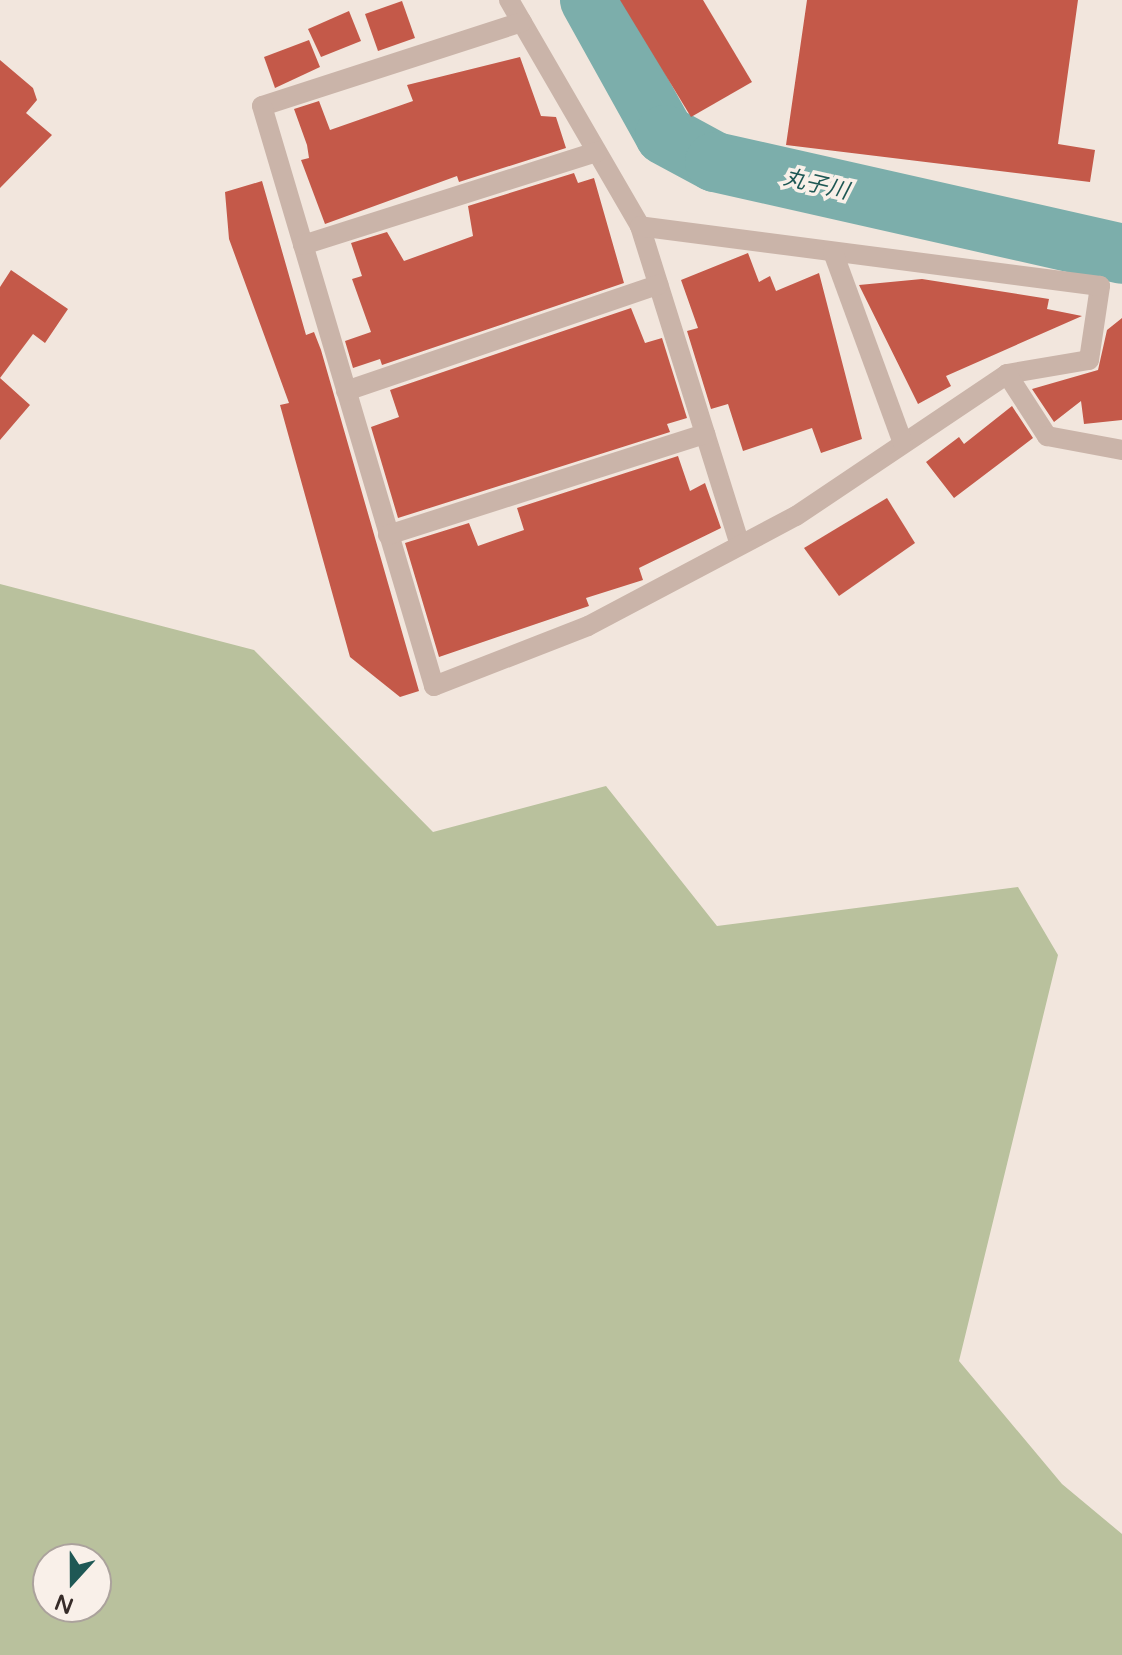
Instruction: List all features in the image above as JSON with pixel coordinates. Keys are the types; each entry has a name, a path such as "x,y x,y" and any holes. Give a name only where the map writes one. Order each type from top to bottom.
{"street":[{"path":"509,0 640,226 739,541"},
{"path":"522,22 262,106 434,686 588,626 739,541 796,516 1007,374 1089,360 1100,286 640,226"},
{"path":"303,245 597,152"},
{"path":"833,252 903,443"},
{"path":"346,391 658,285"},
{"path":"1007,374 1047,436 1122,450"},
{"path":"388,535 705,434"}],"green space":[{"path":"0,584 254,650 433,832 606,786 717,926 1018,887 1058,955 959,1361 1062,1484 1122,1534 1122,1655 0,1655"}],"building":[{"path":"620,0 703,0 752,82 691,117"},
{"path":"807,0 1078,0 1058,144 1095,150 1090,182 786,145"},
{"path":"402,1 415,38 378,51 365,14"},
{"path":"349,11 361,41 321,57 308,29"},
{"path":"309,40 320,67 275,88 264,57"},
{"path":"520,57 541,116 556,117 566,148 459,182 457,176 325,224 301,160 309,158 294,109 319,101 330,130 413,101 407,85"},
{"path":"0,60 33,88 37,100 26,113 52,135 0,188"},
{"path":"574,173 578,183 594,178 624,283 382,365 380,359 353,368 345,341 371,332 352,279 362,276 351,243 387,232 404,261 473,236 468,206"},
{"path":"262,181 306,335 314,332 321,350 419,691 400,697 350,657 280,405 289,403 229,239 225,192"},
{"path":"748,253 759,282 770,276 776,291 819,273 862,439 821,453 812,428 743,451 728,404 711,409 687,331 698,328 681,280"},
{"path":"11,270 68,309 45,343 33,334 0,378 0,287"},
{"path":"922,279 1049,299 1047,309 1082,316 946,376 951,386 918,404 859,285"},
{"path":"631,308 645,343 662,338 687,418 667,424 670,432 398,518 371,427 399,417 390,390"},
{"path":"1122,318 1122,420 1084,424 1081,401 1054,422 1032,389 1098,370 1107,330"},
{"path":"0,378 30,405 0,440"},
{"path":"1012,406 1033,438 954,498 926,462 959,437 964,444"},
{"path":"678,456 690,491 705,483 721,528 639,568 643,580 586,598 589,606 439,657 405,543 469,523 478,546 524,530 517,508"},
{"path":"887,498 915,543 839,596 804,548"}],"waterway":[{"name":"丸子川","path":"590,0 665,135 715,162 1122,254"}]}
